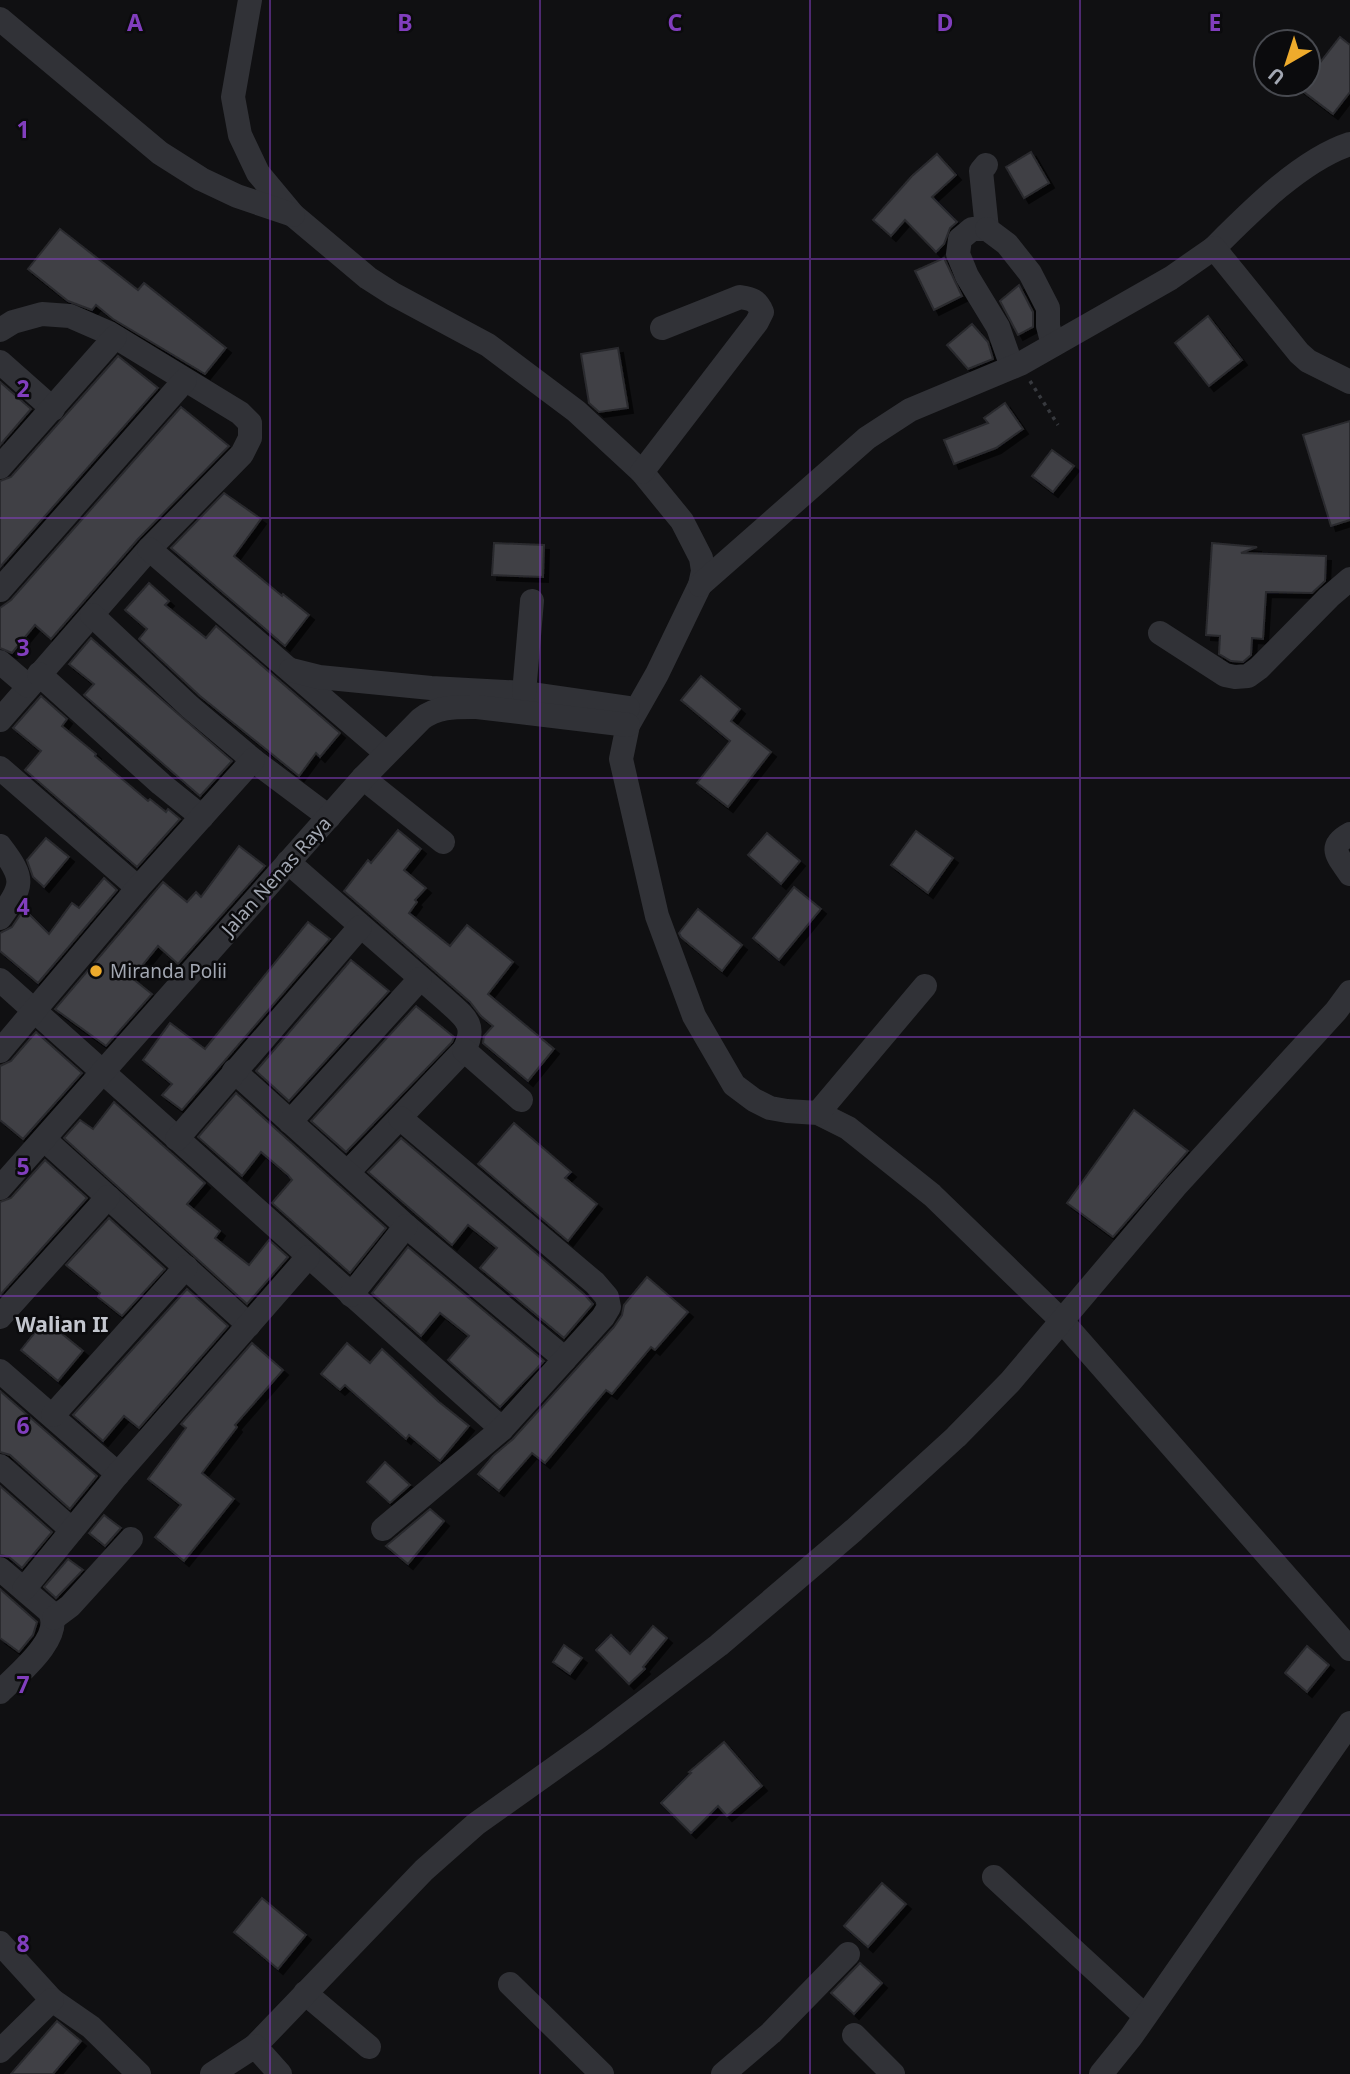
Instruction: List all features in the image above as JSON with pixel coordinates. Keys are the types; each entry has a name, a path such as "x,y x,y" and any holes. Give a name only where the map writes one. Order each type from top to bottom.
{"street":[{"path":"250,0 233,97 240,135 258,173 293,215 368,278 499,354 576,411 642,472 682,521 701,558 703,570 700,584 657,674 632,717 621,759 657,916 694,1016 734,1085 770,1108 818,1113 848,1128 932,1195 1061,1320 1350,1649"},
{"path":"0,19 160,153 201,179 293,215"},
{"path":"700,584 887,423 910,410 1016,366 1171,278 1214,248 1254,208 1293,178 1333,149 1350,144"},
{"path":"986,165 981,171 987,229"},
{"path":"1016,366 998,327 967,276 958,254 960,239 972,229 987,229 1007,244 1030,273 1048,308 1048,326 1054,345"},
{"path":"1214,248 1299,353 1308,361 1350,383"},
{"path":"642,472 762,312 759,303 740,297 662,328"},
{"path":"0,330 13,321 42,314 70,316 115,337 246,417 250,423 250,438 242,454 149,549 0,720"},
{"path":"1,464 115,337"},
{"path":"0,362 53,409"},
{"path":"0,590 185,380"},
{"path":"149,549 386,753"},
{"path":"1160,633 1225,675 1248,676 1268,660 1350,579"},
{"path":"524,693 532,601"},
{"path":"92,614 190,707 253,760 329,817"},
{"path":"0,662 33,680 202,817"},
{"path":"291,670 454,706 632,717"},
{"path":"432,699 524,693 632,717"},
{"name":"Jalan Nenas Raya","path":"4,1176 45,1140 432,699"},
{"path":"0,1051 138,888 253,760"},
{"path":"0,768 138,888"},
{"path":"363,778 443,842"},
{"path":"1350,834 1338,842 1336,853 1350,874"},
{"path":"0,846 18,877 19,887 0,918"},
{"path":"288,862 461,1013 470,1026 470,1035 464,1050 348,1172"},
{"path":"177,1139 360,927"},
{"path":"290,1122 420,979"},
{"path":"0,980 502,1429"},
{"path":"818,1113 925,986"},
{"path":"212,2074 255,2046 424,1870 476,1824 597,1738 719,1645 912,1479 1010,1382 1175,1187 1336,1011 1350,992"},
{"path":"464,1050 521,1100"},
{"path":"234,1071 405,1226 565,1359"},
{"path":"383,1529 502,1429 609,1307 602,1290 400,1118"},
{"path":"45,1140 249,1325"},
{"path":"0,1317 108,1197"},
{"path":"351,1295 405,1226"},
{"path":"24,1589 118,1474 308,1257"},
{"path":"53,1415 187,1267"},
{"path":"0,1371 118,1474"},
{"path":"0,1466 72,1530"},
{"path":"54,1618 70,1605 131,1539"},
{"path":"0,1569 54,1618 54,1627 46,1643 0,1692"},
{"path":"1101,2074 1145,2016 1350,1723"},
{"path":"994,1877 1145,2016"},
{"path":"0,1943 52,2000 90,2027 139,2074"},
{"path":"723,2074 771,2033 848,1954"},
{"path":"510,1984 602,2074"},
{"path":"305,1993 369,2047"},
{"path":"0,2051 52,2000"},
{"path":"854,2035 893,2074"},
{"path":"255,2046 280,2074"}],"path":[{"path":"1016,366 1058,425"}],"building":[{"path":"1340,37 1350,45 1350,92 1333,114 1312,98 1322,98 1322,60"},
{"path":"1031,152 1049,183 1024,198 1006,167"},
{"path":"937,154 956,175 932,197 957,222 950,228 944,244 936,252 905,220 891,236 873,220 912,176"},
{"path":"60,229 138,290 144,283 226,348 205,374 113,319 96,305 92,310 68,301 28,269"},
{"path":"944,258 962,296 934,310 915,271"},
{"path":"1019,285 1033,312 1033,327 1018,335 1000,301"},
{"path":"1208,316 1242,360 1209,386 1175,343"},
{"path":"972,324 988,342 993,359 968,369 947,345"},
{"path":"618,348 628,408 599,412 589,403 581,354"},
{"path":"118,356 158,388 0,567 0,481 11,477"},
{"path":"0,382 31,409 0,445"},
{"path":"1005,403 1023,429 996,448 954,464 944,440 988,423 984,418"},
{"path":"181,407 229,446 138,539 51,639 35,625 12,653 0,648 0,608 11,600"},
{"path":"1350,421 1350,520 1331,526 1303,435"},
{"path":"1052,450 1074,466 1053,492 1032,476"},
{"path":"224,493 261,519 234,556 309,615 285,646 171,548"},
{"path":"494,543 544,545 543,577 492,575"},
{"path":"1212,543 1257,547 1241,553 1326,556 1325,581 1312,593 1266,592 1263,639 1252,638 1251,655 1243,662 1231,661 1219,654 1220,636 1206,635"},
{"path":"149,583 169,601 165,605 206,638 216,626 340,733 320,757 316,753 299,776 200,696 139,639 147,629 125,610"},
{"path":"91,638 232,761 200,796 84,695 94,684 69,664"},
{"path":"701,676 740,709 731,721 771,752 728,807 697,783 730,741 681,700"},
{"path":"41,696 67,719 62,726 96,754 95,756 148,801 150,799 166,812 168,809 180,819 137,867 25,770 41,751 13,728"},
{"path":"398,830 421,849 404,870 426,888 415,900 417,902 409,913 450,946 467,925 513,962 488,994 554,1049 528,1081 483,1043 484,1036 493,1026 470,1002 344,891 368,860 371,863"},
{"path":"916,831 953,858 928,893 891,865"},
{"path":"767,833 800,861 781,884 748,855"},
{"path":"46,838 69,857 44,887 33,877 27,860"},
{"path":"239,846 265,866 178,964 158,946 132,978 152,994 106,1046 55,1009 163,882 187,902 196,892 201,897"},
{"path":"104,878 117,890 38,983 0,951 0,933 12,927 24,909 49,934 72,903 79,908"},
{"path":"794,887 821,909 779,960 753,938"},
{"path":"698,909 742,945 722,971 679,933"},
{"path":"308,922 330,939 182,1110 162,1095 172,1084 143,1060 170,1023 205,1049"},
{"path":"351,960 389,991 289,1101 256,1071"},
{"path":"416,1006 454,1037 452,1042 346,1152 311,1121"},
{"path":"36,1032 82,1073 23,1139 0,1120 0,1066 11,1061"},
{"path":"236,1093 386,1228 350,1273 272,1203 292,1180 288,1175 261,1152 242,1176 198,1137"},
{"path":"114,1102 205,1183 187,1204 220,1231 215,1238 249,1265 269,1240 288,1257 247,1304 64,1138 80,1120 93,1129"},
{"path":"1134,1110 1188,1151 1113,1237 1067,1203"},
{"path":"514,1123 571,1172 565,1178 597,1204 568,1241 478,1164"},
{"path":"401,1138 593,1304 564,1338 480,1268 497,1248 468,1225 452,1245 368,1172"},
{"path":"45,1160 87,1198 0,1295 0,1202 11,1198"},
{"path":"109,1218 165,1269 122,1316 98,1297 100,1293 66,1265"},
{"path":"408,1247 544,1361 500,1407 448,1360 469,1336 440,1313 421,1336 372,1293"},
{"path":"647,1277 688,1312 655,1350 651,1347 612,1394 606,1390 545,1463 532,1453 499,1491 478,1474 614,1327 622,1315 624,1305"},
{"path":"187,1289 228,1326 139,1428 124,1416 103,1441 73,1415"},
{"path":"45,1320 83,1351 58,1381 21,1350"},
{"path":"252,1343 283,1370 235,1425 237,1427 202,1473 234,1499 184,1561 155,1537 181,1505 148,1479 186,1428 181,1424"},
{"path":"347,1343 370,1363 382,1349 469,1426 440,1461 409,1435 406,1439 345,1385 340,1390 321,1374"},
{"path":"0,1391 97,1476 70,1509 10,1455 0,1452"},
{"path":"385,1462 410,1485 390,1503 367,1482"},
{"path":"0,1486 52,1532 22,1568 9,1557 0,1555"},
{"path":"430,1509 444,1521 408,1564 386,1546"},
{"path":"104,1515 121,1528 105,1546 89,1533"},
{"path":"68,1559 83,1570 56,1598 44,1587"},
{"path":"0,1589 37,1622 33,1635 19,1652 0,1638"},
{"path":"653,1626 667,1638 643,1667 645,1669 629,1684 596,1650 611,1635 630,1654"},
{"path":"564,1645 582,1658 570,1674 553,1662"},
{"path":"1307,1646 1329,1665 1307,1692 1285,1673"},
{"path":"724,1742 762,1786 727,1816 718,1806 691,1833 661,1803 691,1773 689,1772"},
{"path":"882,1883 906,1904 868,1947 844,1926"},
{"path":"262,1898 306,1935 278,1969 234,1932"},
{"path":"860,1963 882,1983 854,2014 831,1993"},
{"path":"57,2021 81,2041 53,2074 11,2074"}],"place":[{"name":"Miranda Polii","path":"96,971"}],"district":[{"name":"Walian II","path":"62,1325"}]}
